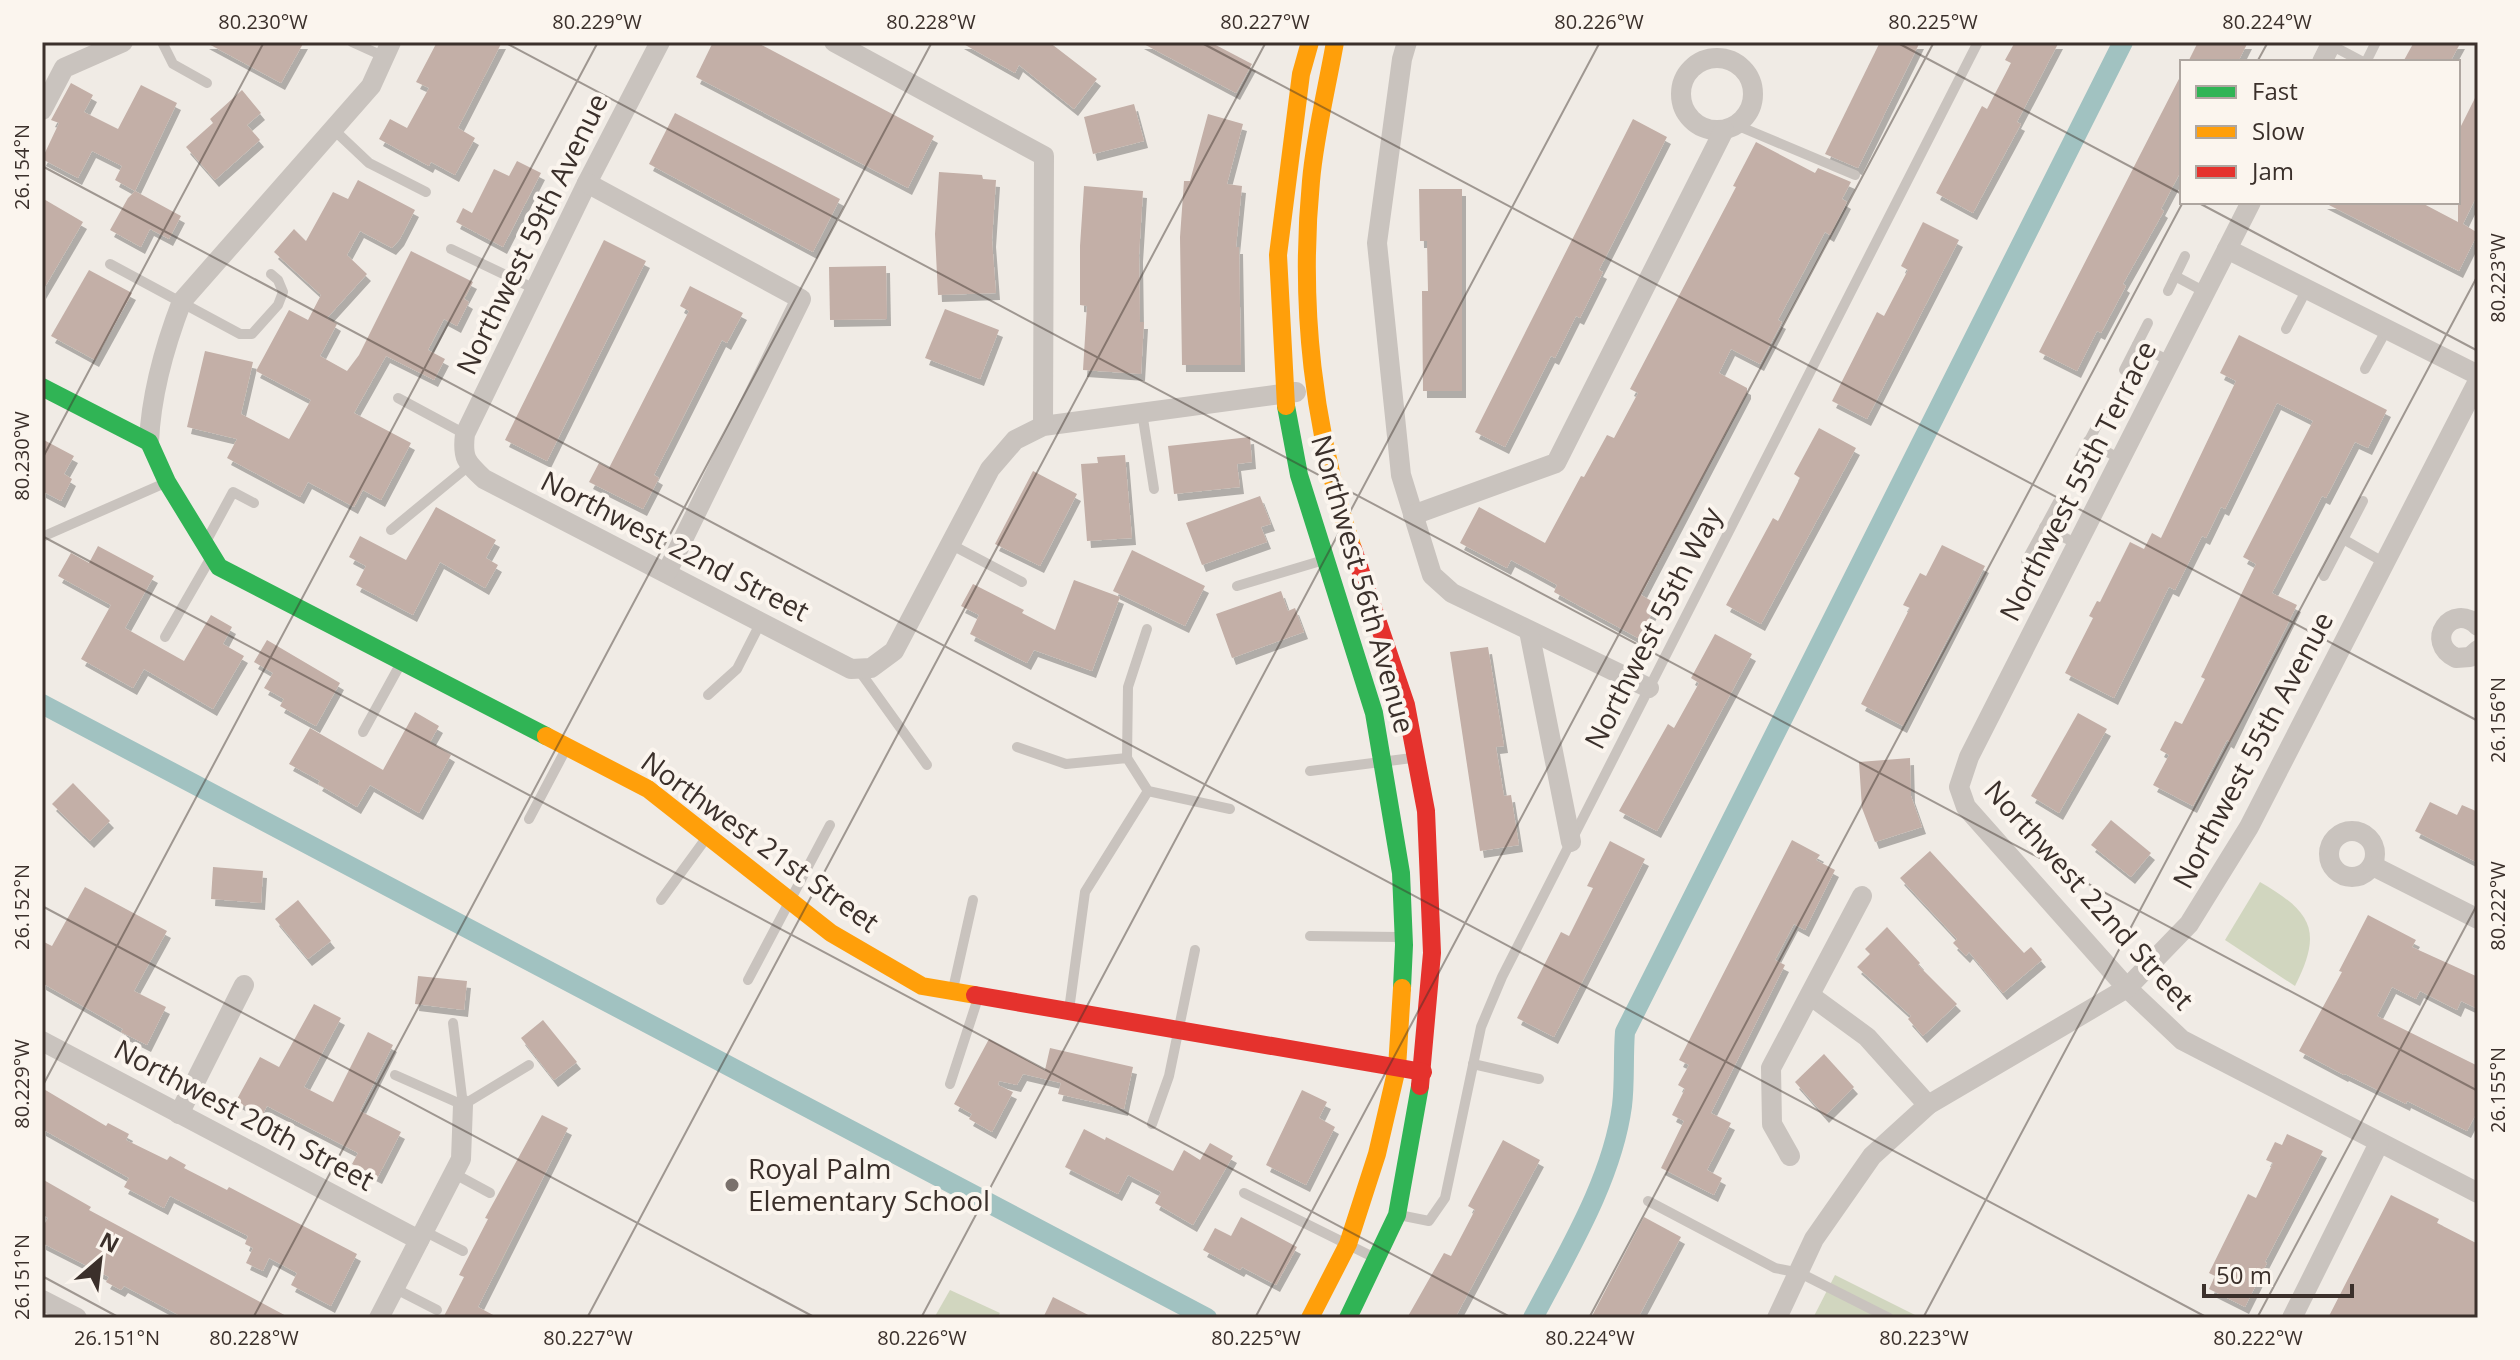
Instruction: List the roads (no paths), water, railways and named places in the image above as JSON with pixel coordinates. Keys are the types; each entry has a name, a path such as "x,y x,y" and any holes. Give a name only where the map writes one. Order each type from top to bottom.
{"street":[{"path":"42,110 64,68 123,42"},
{"name":"Northwest 59th Avenue","path":"466,451 535,289 660,42"},
{"path":"834,42 1044,156 1043,426"},
{"name":"Northwest 56th Avenue","path":"1310,42 1301,74 1278,255 1284,393 1299,475 1374,713 1401,873 1418,945 1397,1068 1377,1154 1348,1244 1310,1318"},
{"name":"Northwest 56th Avenue","path":"1335,42 1311,179 1309,210 1306,274 1314,390 1336,498 1406,705 1426,811 1418,945 1423,1072 1397,1215 1348,1318"},
{"path":"1407,42 1402,59 1377,243 1401,475 1432,575 1452,593 1649,688"},
{"path":"42,387 149,442 151,413 174,320 182,301 371,86 388,50"},
{"path":"1413,515 1556,463 1730,128"},
{"path":"587,183 801,299 667,572"},
{"name":"Northwest 55th Terrace","path":"1959,787 1969,757 2250,204"},
{"path":"2227,249 2478,375"},
{"name":"Northwest 55th Avenue","path":"1777,1318 1814,1239 1872,1156 1928,1105 2127,988 2189,924 2249,827 2478,381"},
{"path":"865,668 894,651 990,469 1015,440 1043,426 1314,390"},
{"name":"Northwest 21st Street","path":"149,442 167,482 219,567 648,789 831,933 922,986 1423,1072"},
{"name":"Northwest 22nd Street","path":"466,451 484,479 851,669 865,668"},
{"path":"2478,626 2470,619 2457,618 2446,624 2441,637 2445,650 2456,658 2470,657 2478,650"},
{"path":"1529,631 1571,842"},
{"name":"Northwest 22nd Street","path":"1959,787 1966,807 2127,988 2182,1040 2478,1193"},
{"path":"2373,866 2478,919"},
{"path":"1790,1156 1772,1124 1771,1068 1862,896"},
{"path":"179,1114 244,985"},
{"path":"1811,996 1867,1037 1928,1105"},
{"name":"Northwest 20th Street","path":"42,1041 179,1114 422,1235"},
{"path":"379,1318 461,1159 463,1105"},
{"path":"2292,1318 2379,1143"},
{"path":"42,1300 77,1318"}],"lane":[{"path":"162,42 173,64 207,83"},
{"path":"352,42 388,50"},
{"name":"Northwest 55th Way","path":"1397,1215 1429,1221 1445,1198 1481,1027 1502,977 1978,42"},
{"path":"2365,60 2376,42"},
{"path":"2328,50 2358,60"},
{"path":"1730,128 1855,175"},
{"path":"333,129 369,163 426,192"},
{"path":"451,249 535,289"},
{"path":"2168,291 2185,256"},
{"path":"110,264 240,334 252,334 278,305 283,292 278,280 271,274"},
{"path":"2175,276 2205,292"},
{"path":"2286,329 2307,289"},
{"path":"2124,370 2148,323"},
{"path":"2365,369 2387,329"},
{"path":"2137,345 2170,361"},
{"path":"391,530 466,451 398,398"},
{"path":"1142,412 1154,489"},
{"path":"2075,467 2103,414"},
{"path":"2088,441 2120,459"},
{"path":"42,537 167,482"},
{"path":"165,637 233,492 254,503"},
{"path":"2324,576 2363,501"},
{"path":"2026,561 2058,502"},
{"path":"2044,527 2077,544"},
{"path":"2343,539 2385,563"},
{"path":"950,544 1022,582"},
{"path":"1237,586 1326,559"},
{"path":"708,695 737,669 761,622"},
{"path":"1147,629 1128,687 1127,758 1148,791 1230,809"},
{"path":"363,732 402,661"},
{"path":"865,668 927,765"},
{"path":"529,819 567,747"},
{"path":"1017,747 1066,764 1127,758"},
{"path":"1310,771 1416,758"},
{"path":"1069,1012 1085,892 1148,791"},
{"path":"748,980 830,825"},
{"path":"661,900 707,836"},
{"path":"953,991 973,900"},
{"path":"1310,936 1418,945"},
{"path":"1152,1124 1169,1076 1195,950"},
{"path":"950,1084 979,996"},
{"path":"453,1023 463,1105"},
{"path":"1473,1064 1539,1079"},
{"path":"463,1105 529,1065"},
{"path":"395,1075 463,1105"},
{"path":"453,1173 490,1193"},
{"path":"1244,1193 1376,1258"},
{"path":"1648,1201 1775,1268 1800,1273 1889,1318"},
{"path":"422,1235 463,1251"},
{"path":"394,1288 437,1310"}],"waterway":[{"path":"1533,1318 1573,1242 1609,1161 1622,1106 1625,1032 2123,42"},
{"path":"42,704 1207,1318"}],"place":[{"name":"Royal Palm Elementary School","path":"732,1185"}]}
